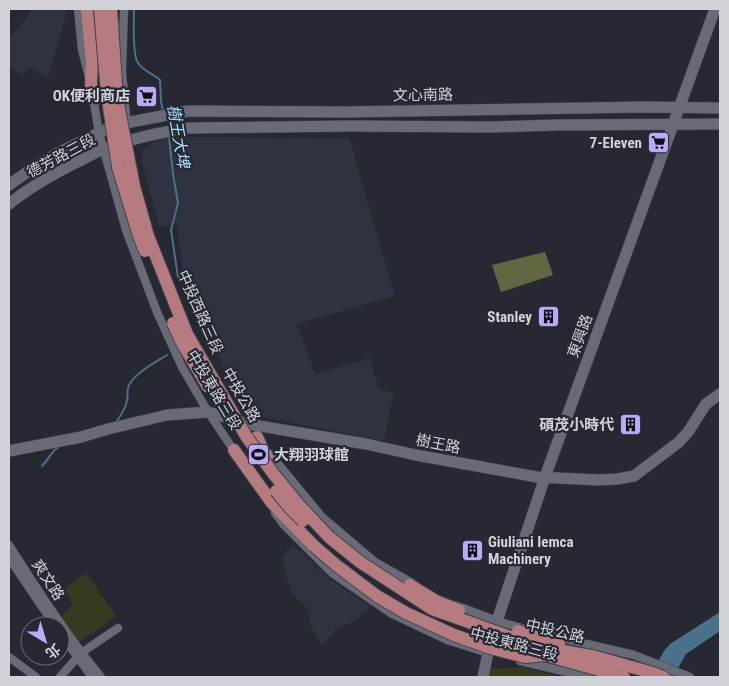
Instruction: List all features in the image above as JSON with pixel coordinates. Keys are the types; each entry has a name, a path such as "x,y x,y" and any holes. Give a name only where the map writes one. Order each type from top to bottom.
{"main road":[{"path":"87,9 92,63 91,85"},
{"name":"中投公路","path":"100,9 107,94 118,167 138,236 180,341 239,439 270,483 290,508 352,566 425,613 460,628 624,677"},
{"name":"中投公路","path":"111,9 117,99 134,186 148,236 187,334 246,436 298,504 329,537 360,562 432,609 536,646 596,657 663,677"},
{"path":"116,9 116,32 122,72"},
{"path":"257,437 275,470 316,516 334,533 390,574 436,600 487,622 562,643 596,657"},
{"path":"234,450 272,503 314,546 377,596 406,613 454,635 490,648 525,657 546,654"}],"street":[{"name":"中投東路三段","path":"78,9 82,50 91,85 103,149 126,230 157,312 182,367 208,412 234,450 239,466 284,525 332,573 392,614 447,640 488,653 589,677"},
{"name":"中投西路三段","path":"124,9 122,72 126,122 141,197 156,245 194,337 210,369 257,437 322,517 375,562 440,599 497,621 634,655 690,677"},
{"name":"東興路","path":"483,677 497,621 545,477 715,9"},
{"name":"文心南路","path":"126,122 188,111 345,112 720,108"},
{"name":"德芳路三段","path":"9,185 58,153 99,132 126,122"},
{"name":"文心南路","path":"130,140 190,128 720,124"},
{"name":"德芳路三段","path":"9,204 54,174 103,149 130,140"},
{"path":"173,346 173,337 181,330 189,331 194,337"},
{"name":"樹王路","path":"9,452 167,416 208,412 248,424 528,475 599,480 617,479 634,476 679,442 688,432 706,404 720,394"},
{"name":"爽文路","path":"9,545 92,677"},
{"name":"爽文路","path":"9,558 48,616"},
{"path":"60,677 78,655 118,628"},
{"name":"爽文路","path":"70,645 101,677"},
{"path":"9,657 36,677"}],"shaded area":[{"path":"31,9 68,9 48,77 29,68 22,75 9,66 9,39 28,16"},
{"path":"168,137 349,138 395,296 297,324 315,374 370,358 379,389 394,393 384,441 251,415 235,390 186,294 177,225 159,226 141,159 144,149 152,143"},
{"path":"292,544 330,579 370,606 356,621 340,626 322,645 309,622 310,613 292,592 288,582 282,558"}],"green space":[{"path":"545,252 553,275 501,292 492,265"},
{"path":"86,573 116,616 78,643 70,630 70,616 61,616 71,606 72,601 64,589"},
{"path":"521,667 561,677 489,677 490,669"}],"water":[{"path":"720,612 720,631 686,654 673,677 649,677 670,644"}],"waterway":[{"name":"樹王大埤","path":"134,9 136,59 143,68 160,80 163,112"},
{"name":"樹王大埤","path":"169,137 178,203 171,230 178,277"},
{"name":"樹王大埤","path":"117,421 126,406 130,383 145,369 167,355"},
{"name":"樹王大埤","path":"42,466 60,446"}],"place":[{"name":"OK便利商店","path":"146,96"},
{"name":"7-Eleven","path":"658,143"},
{"name":"Stanley","path":"548,317"},
{"name":"碩茂小時代","path":"630,425"},
{"name":"大翔羽球館","path":"258,455"},
{"name":"Giuliani Iemca Machinery","path":"472,551"}]}
